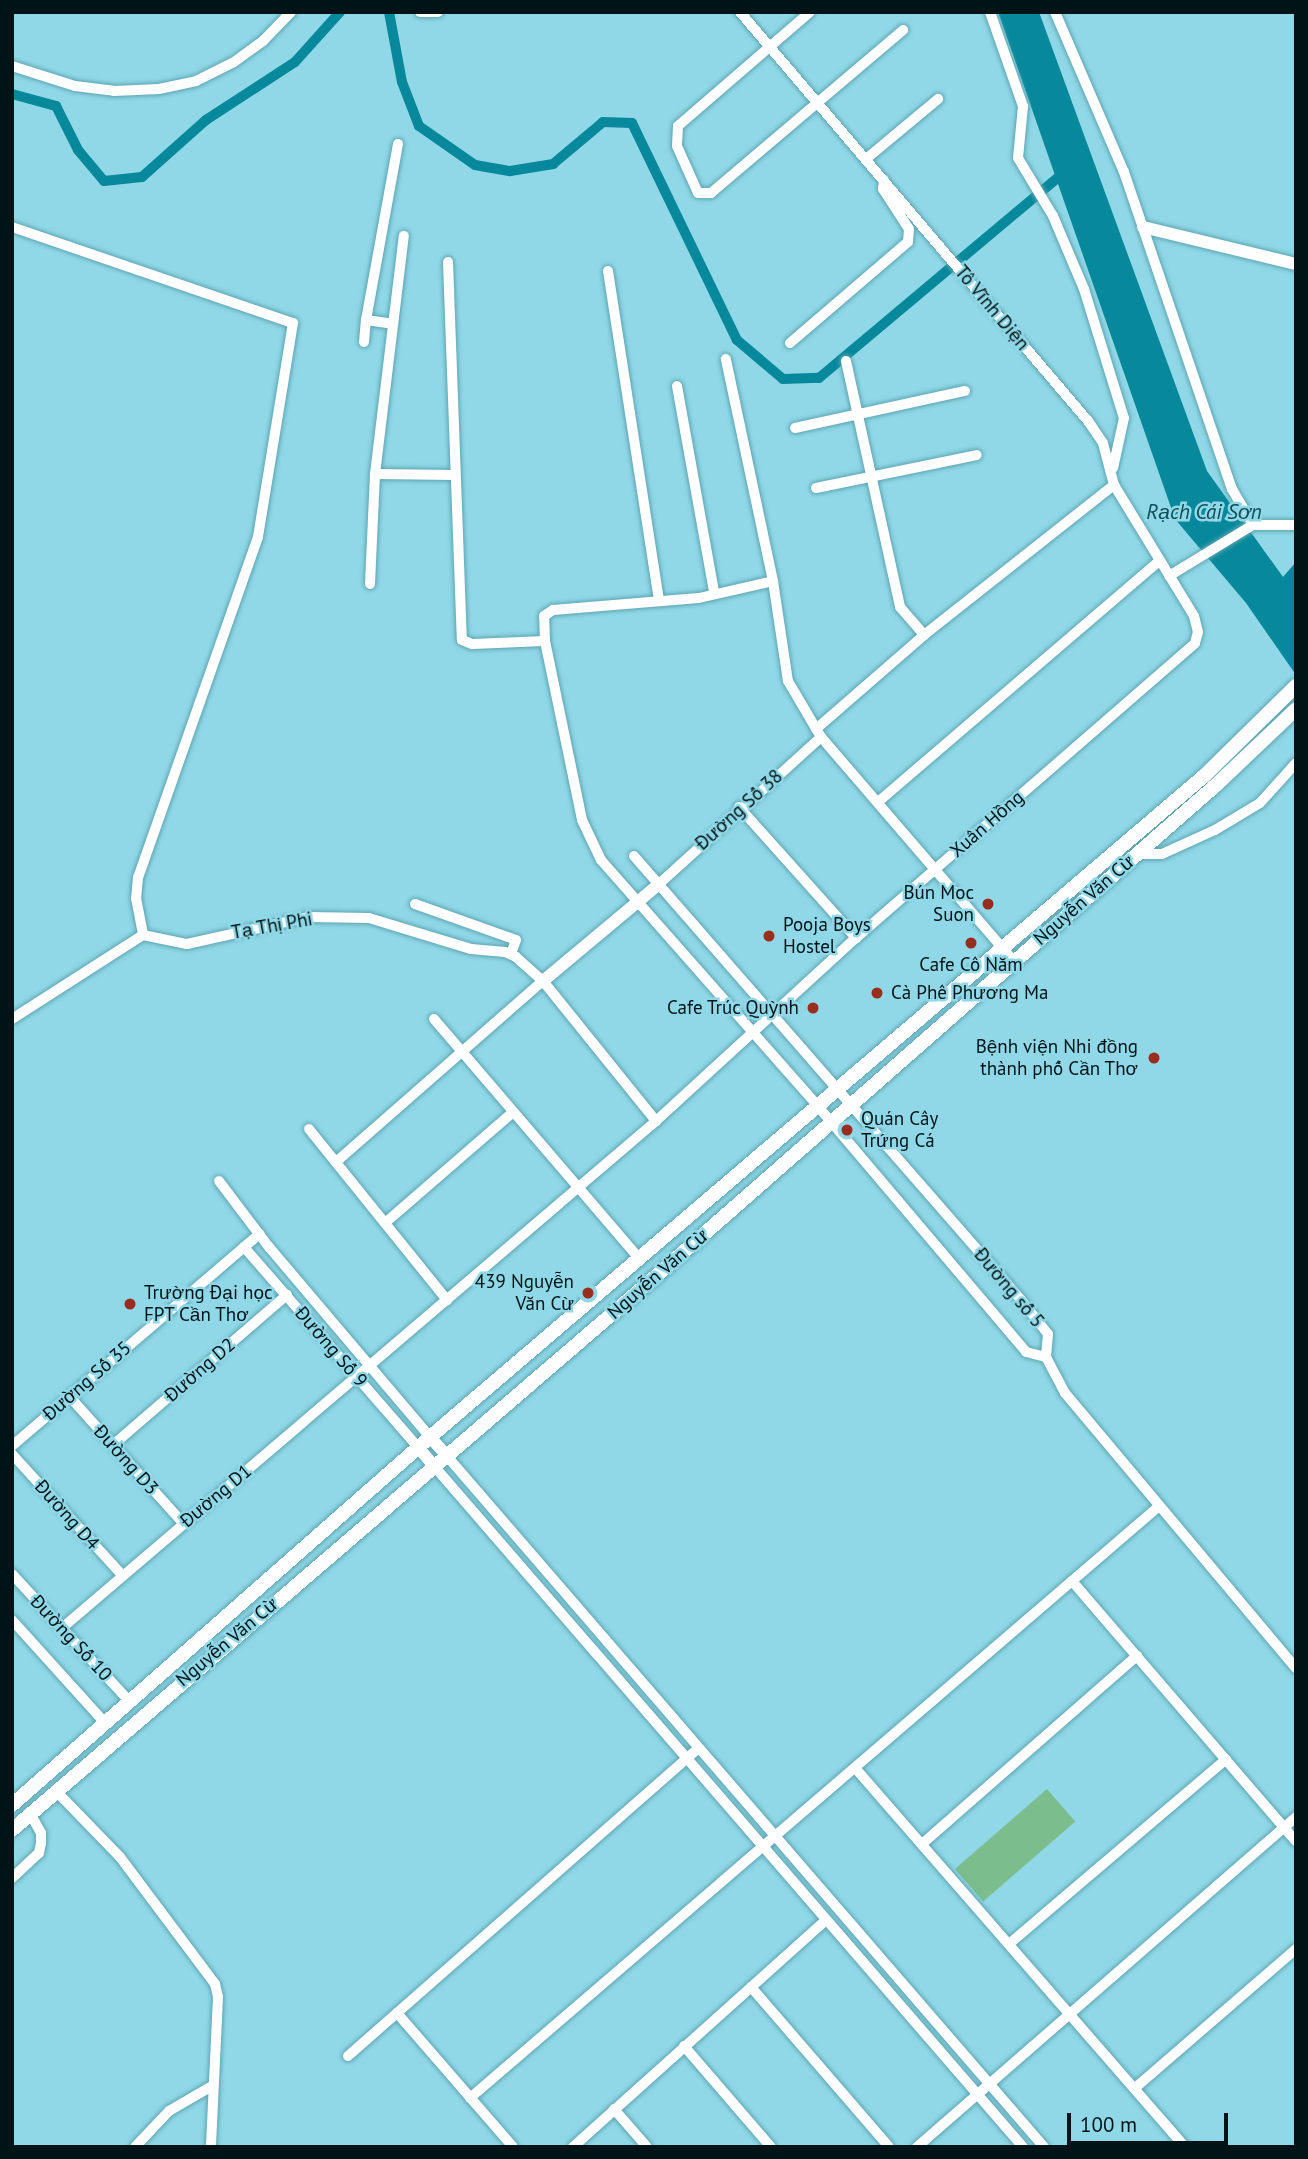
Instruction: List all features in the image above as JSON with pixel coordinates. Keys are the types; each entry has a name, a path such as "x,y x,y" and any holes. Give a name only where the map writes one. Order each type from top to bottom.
{"main road":[{"name":"Nguyễn Văn Cừ","path":"12,1830 142,1715 655,1277 1136,854 1210,780 1296,686"},
{"name":"Nguyễn Văn Cừ","path":"12,1805 418,1447 640,1259 836,1086 1296,709"},
{"path":"640,1259 655,1277"},
{"path":"130,1702 142,1715"}],"street":[{"path":"12,66 75,86 114,91 159,89 197,81 234,62 263,41 291,12"},
{"path":"420,12 438,12"},
{"name":"Tô Vĩnh Diện","path":"740,12 1088,421 1113,468 1114,485 1169,576 1198,632"},
{"path":"810,12 676,130 677,146 696,191 711,192 819,104 903,30"},
{"path":"990,12 1023,106 1018,158 1052,213 1084,289 1124,418 1113,468"},
{"path":"1055,12 1143,227 1232,489 1254,525"},
{"path":"866,159 938,99"},
{"path":"364,342 398,144"},
{"path":"790,343 910,238 907,224 883,189 884,180"},
{"path":"12,227 293,323 258,537 138,877 136,898 143,935 12,1019"},
{"path":"1143,227 1291,261 1296,270"},
{"path":"370,584 375,474 404,236"},
{"path":"449,262 461,640 472,644 545,641 544,616 553,610 659,599 699,598 714,592 773,581"},
{"path":"608,271 659,599"},
{"path":"366,320 393,324"},
{"path":"726,359 773,581 788,681 819,733 1014,961"},
{"path":"846,361 900,607 924,635"},
{"path":"677,386 714,592"},
{"path":"795,428 965,391"},
{"path":"817,488 977,455"},
{"path":"375,474 455,475"},
{"name":"Đường Số 38","path":"659,884 924,635 1114,485"},
{"path":"1169,576 1254,525 1296,525"},
{"path":"878,802 1159,561"},
{"name":"Xuân Hồng","path":"578,1187 656,1121 856,938 1195,643 1198,632"},
{"name":"Đường số 5","path":"545,641 582,821 601,860 634,901 816,1104 1026,1352 1046,1357 1048,1334 1039,1323 634,856"},
{"path":"1136,854 1162,854 1215,830 1260,803 1296,763"},
{"path":"739,807 856,938"},
{"path":"336,1163 634,901 659,884"},
{"path":"415,904 516,940 511,954 543,981 656,1121"},
{"name":"Tạ Thị Phi","path":"143,935 187,944 309,917 349,916 389,921 477,950 511,954"},
{"path":"433,1019 640,1259"},
{"path":"386,1223 513,1111"},
{"path":"309,1129 447,1300"},
{"path":"219,1181 259,1234 430,1437 1044,2147"},
{"name":"Đường D1","path":"62,1628 578,1187"},
{"name":"Đường Số 35","path":"12,1446 259,1234"},
{"name":"Đường Số 9","path":"244,1247 418,1447"},
{"name":"Đường D2","path":"113,1446 287,1296"},
{"path":"1046,1357 1066,1393 1158,1507 1296,1668"},
{"name":"Đường D3","path":"69,1396 183,1523"},
{"path":"418,1447 1023,2147"},
{"name":"Đường D4","path":"12,1454 122,1575"},
{"path":"470,2098 778,1837 1158,1507"},
{"name":"Đường Số 10","path":"12,1574 130,1702"},
{"path":"1072,1581 1296,1841"},
{"path":"12,1620 106,1723"},
{"path":"922,1844 1137,1656"},
{"path":"348,2056 698,1748"},
{"path":"1009,1944 1226,1759"},
{"path":"856,1769 1071,2012 1185,2147"},
{"path":"55,1790 120,1857 211,1975 218,1997 211,2147"},
{"path":"12,1878 39,1853 41,1833 30,1813"},
{"path":"916,2147 1296,1817"},
{"path":"573,2147 825,1921"},
{"path":"1135,2088 1296,1949"},
{"path":"751,1987 889,2147"},
{"path":"397,2012 513,2147"},
{"path":"684,2046 771,2147"},
{"path":"135,2147 169,2111 212,2086"},
{"path":"614,2109 647,2147"}],"green space":[{"path":"1047,1789 1075,1821 983,1901 955,1869"}],"water":[{"name":"Rạch Cái Sơn","path":"998,12 1039,12 1207,471 1283,577 1296,562 1296,675 1246,603 1175,519"}],"waterway":[{"path":"12,94 56,106 78,150 104,181 142,177 206,120 295,62 340,12"},
{"path":"389,12 402,82 419,126 475,165 510,171 553,164 603,122 632,123 737,340 783,379 819,378 1057,178"}],"place":[{"name":"Bún Moc Suon","path":"988,904"},
{"name":"Pooja Boys Hostel","path":"769,936"},
{"name":"Cafe Cô Năm","path":"971,943"},
{"name":"Cà Phê Phương Ma","path":"877,993"},
{"name":"Cafe Trúc Quỳnh","path":"813,1008"},
{"name":"Bệnh viện Nhi đồng thành phố Cần Thơ","path":"1154,1058"},
{"name":"Quán Cây Trứng Cá","path":"847,1130"},
{"name":"439 Nguyễn Văn Cừ","path":"588,1293"},
{"name":"Trường Đại học FPT Cần Thơ","path":"130,1304"}]}
